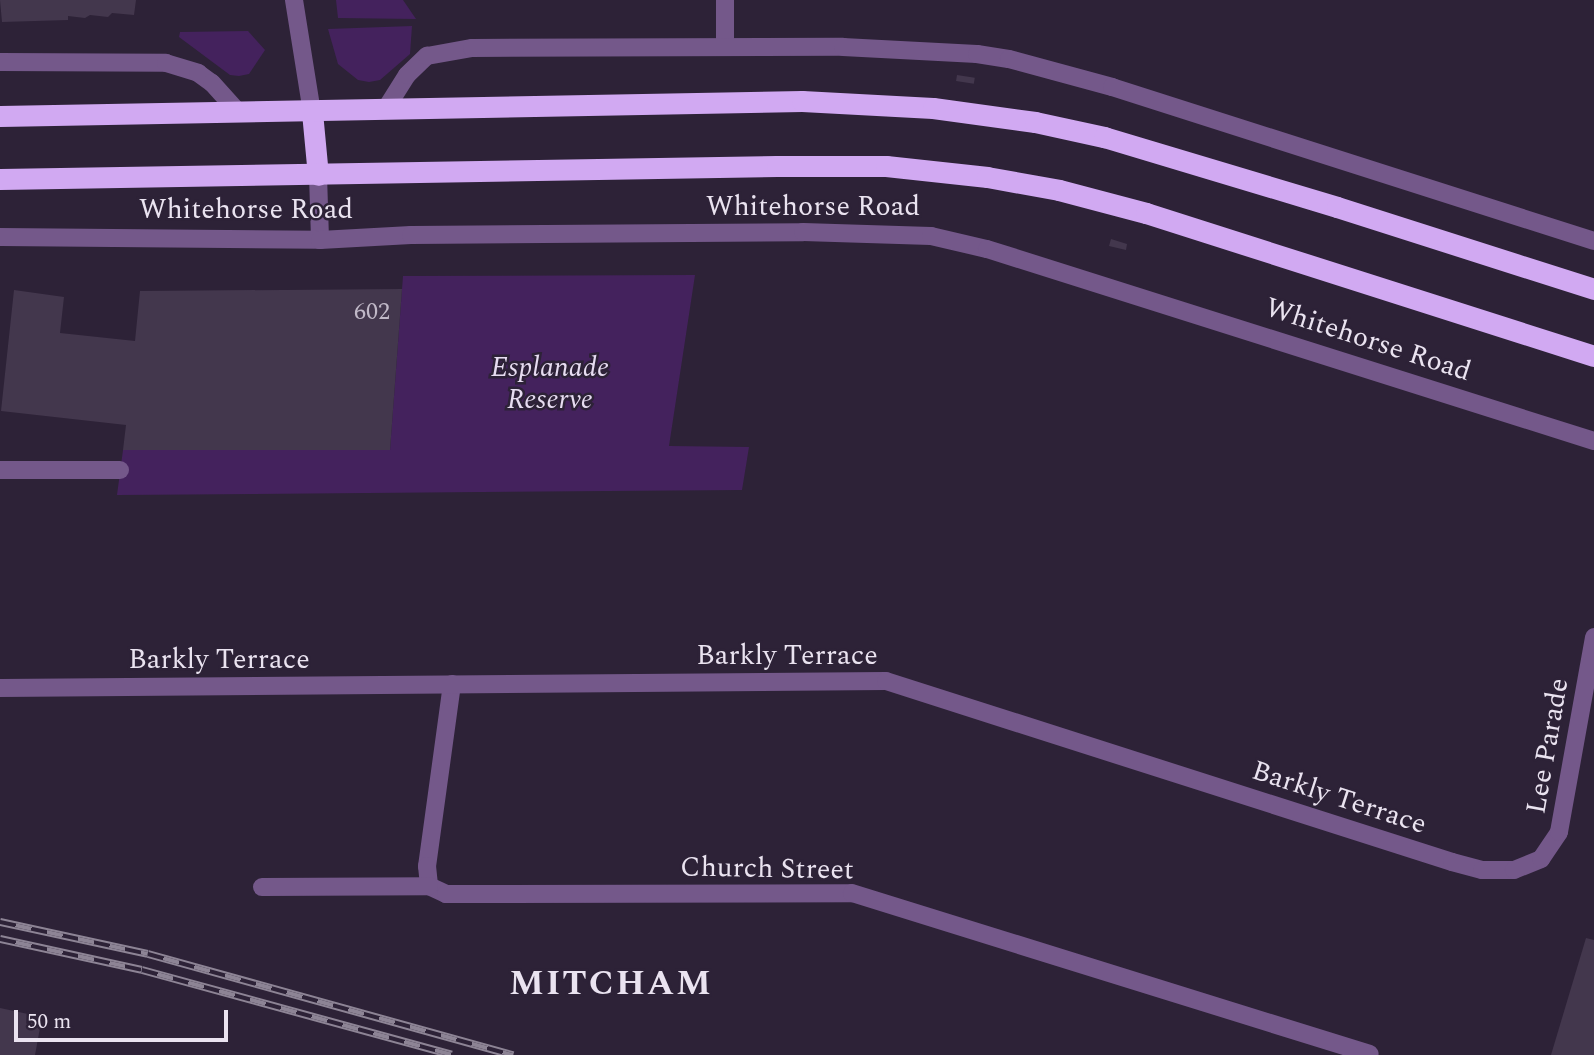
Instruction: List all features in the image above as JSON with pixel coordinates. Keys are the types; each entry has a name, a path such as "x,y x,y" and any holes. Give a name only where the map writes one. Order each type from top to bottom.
{"highway":[{"path":"0,116 802,101 893,104 986,115 1117,141 1594,289"},
{"path":"312,112 318,174"},
{"name":"Whitehorse Road","path":"0,179 776,166 886,166 987,177 1059,190 1146,214 1594,356"}],"street":[{"path":"294,0 312,112"},
{"path":"725,0 725,47"},
{"path":"384,110 407,75 427,56 452,50 725,47 928,50 1009,60 1112,87 1594,241"},
{"path":"0,62 166,63 198,73 212,83 239,113"},
{"path":"318,174 320,240"},
{"name":"Whitehorse Road","path":"0,237 320,240 411,235 803,232 931,236 987,248 1594,441"},
{"path":"0,470 120,470"},
{"name":"Lee Parade","path":"1541,859 1554,844 1563,820 1594,637"},
{"name":"Barkly Terrace","path":"0,688 886,681 1482,870 1514,870 1541,859"},
{"path":"429,886 427,866 452,684"},
{"name":"Church Street","path":"262,887 429,886 446,894 467,896 852,893 1370,1054"}],"green space":[{"path":"336,0 403,0 416,19 338,18"},
{"path":"412,26 410,54 380,80 369,82 358,80 338,64 328,29"},
{"path":"248,31 265,50 249,74 239,76 230,75 179,37 180,32"},
{"name":"Esplanade Reserve","path":"695,275 669,446 749,447 742,490 117,495 123,450 390,450 403,276"}],"building":[{"path":"0,0 136,0 134,15 112,13 108,17 68,16 68,20 2,22"},
{"path":"957,75 975,78 974,84 956,81"},
{"path":"1111,239 1127,244 1126,250 1109,246"},
{"path":"402,289 390,450 123,450 126,425 1,411 14,290 64,297 60,333 135,341 140,291"},
{"path":"1586,938 1594,940 1594,1055 1551,1055"},
{"path":"0,1008 42,1017 35,1055 0,1055"}],"railway":[{"path":"0,922 148,954 513,1055"},
{"path":"0,939 142,970 452,1055"}],"district":[{"name":"MITCHAM","path":"611,984"}]}
